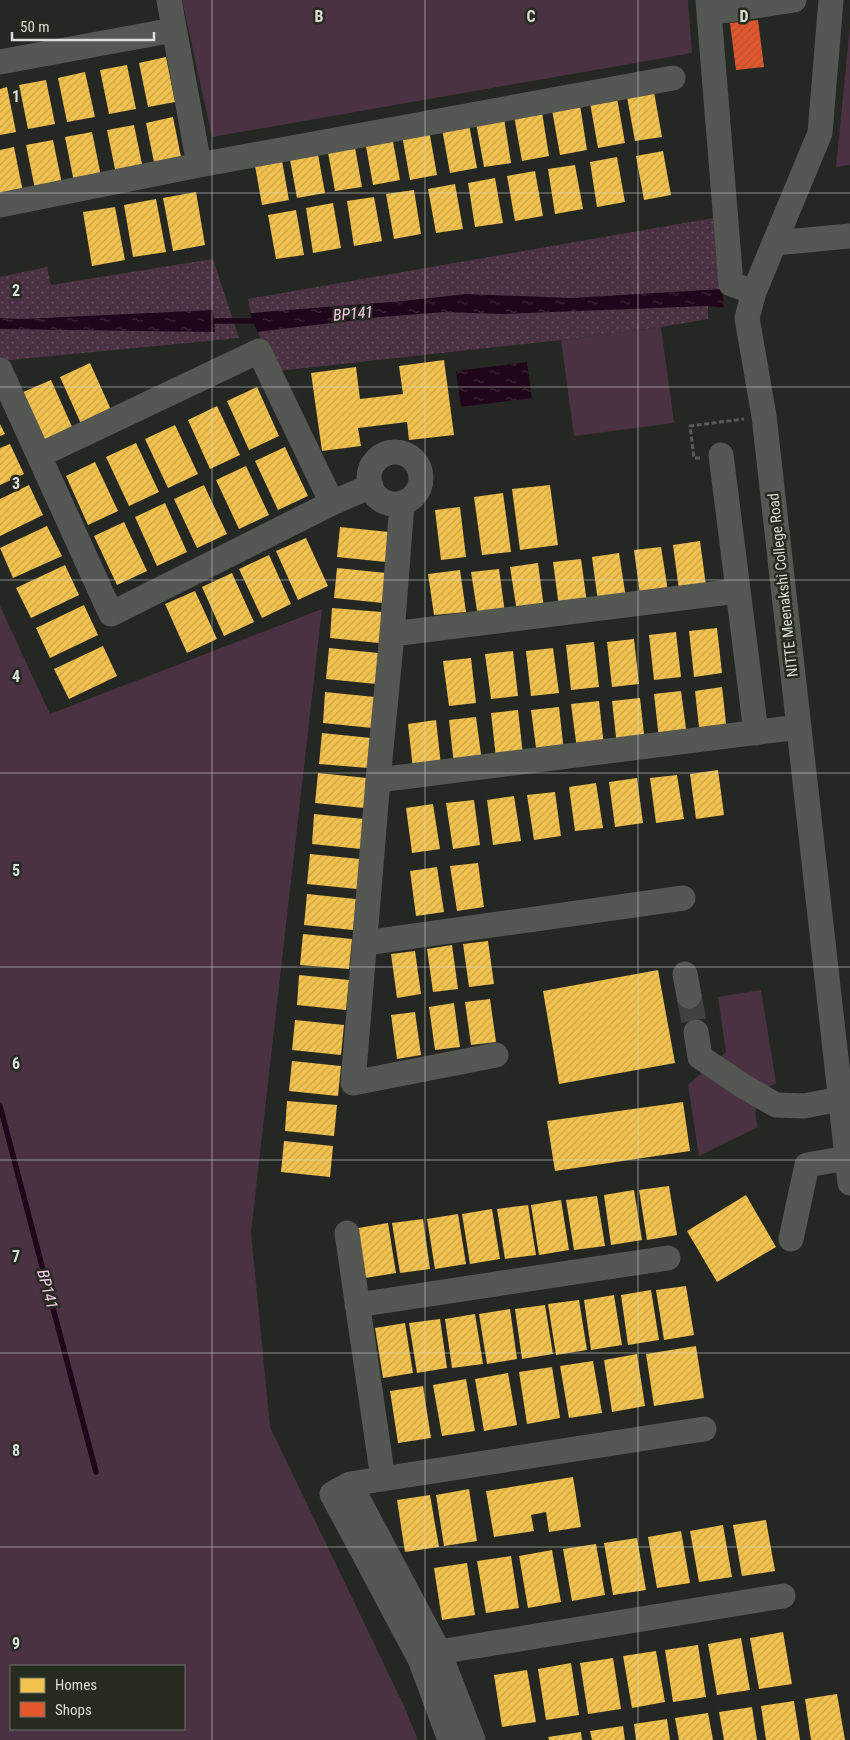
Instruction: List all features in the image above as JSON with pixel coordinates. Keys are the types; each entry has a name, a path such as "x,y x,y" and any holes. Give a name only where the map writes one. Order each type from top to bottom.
{"street":[{"path":"169,0 199,165"},
{"path":"754,292 731,284 709,6 794,0"},
{"name":"NITTE Meenakshi College Road","path":"831,0 820,133 754,292 747,318 764,416 850,1183"},
{"path":"0,62 174,30"},
{"path":"0,205 199,165 673,78"},
{"path":"775,243 850,236"},
{"path":"40,455 259,351 332,504"},
{"path":"0,370 111,614 371,486"},
{"path":"392,452 400,452 408,456 420,468 421,476 418,492 412,498 402,503 390,503 382,500 371,486 370,474 377,460 392,452"},
{"path":"721,455 756,733"},
{"path":"402,503 354,1083 496,1055"},
{"path":"392,634 738,591"},
{"path":"378,780 799,728"},
{"path":"365,943 683,898"},
{"path":"696,1032 700,1057 743,1086 776,1105 804,1106 840,1099"},
{"path":"791,1239 807,1165 847,1146"},
{"path":"347,1233 383,1479"},
{"path":"357,1305 668,1258"},
{"path":"473,1740 430,1655 332,1494 350,1484 704,1429"},
{"path":"430,1655 783,1596"},
{"path":"430,1655 450,1740"}],"shaded area":[{"path":"182,0 688,0 692,53 212,137"},
{"path":"850,26 850,165 836,167"},
{"path":"713,218 724,308 708,306 708,319 561,340 278,371 256,327 248,299"},
{"path":"213,259 239,338 0,361 0,277 47,267 51,285"},
{"path":"661,327 674,423 574,436 561,340"},
{"path":"0,606 50,714 322,609 251,1232 270,1427 404,1706 418,1740 0,1740"},
{"path":"761,990 776,1083 760,1096 756,1107 758,1127 699,1156 688,1085 726,1052 718,997"}],"water":[{"path":"722,289 724,308 707,306 502,314 445,312 381,317 257,332 250,313 466,294 572,298"},
{"path":"213,310 215,332 0,329 0,318 22,319"},
{"path":"527,362 532,398 461,407 456,371"}],"building: Homes":[{"path":"166,57 175,102 148,107 139,63"},
{"path":"127,65 136,109 109,114 100,70"},
{"path":"85,72 95,117 67,122 58,78"},
{"path":"46,80 55,124 28,129 19,85"},
{"path":"7,87 16,132 0,135 0,89"},
{"path":"654,92 662,137 635,141 627,97"},
{"path":"617,98 625,143 598,148 590,103"},
{"path":"580,105 587,150 560,155 552,110"},
{"path":"542,112 549,156 522,161 514,116"},
{"path":"173,117 182,162 155,167 146,123"},
{"path":"504,118 511,163 484,167 476,123"},
{"path":"469,124 477,168 450,173 442,129"},
{"path":"134,125 143,169 116,174 107,130"},
{"path":"429,130 437,175 410,180 402,135"},
{"path":"92,132 101,176 74,182 65,137"},
{"path":"392,136 400,180 373,185 365,141"},
{"path":"53,140 62,184 35,189 26,145"},
{"path":"354,142 362,187 335,191 327,147"},
{"path":"14,147 23,192 0,196 0,150"},
{"path":"317,149 325,193 297,198 289,154"},
{"path":"663,151 671,195 644,200 636,156"},
{"path":"281,155 289,200 262,205 254,160"},
{"path":"617,157 625,202 597,207 590,162"},
{"path":"575,165 583,209 555,214 548,169"},
{"path":"535,171 543,216 515,221 507,176"},
{"path":"495,178 503,223 475,227 468,183"},
{"path":"455,184 463,229 436,233 428,189"},
{"path":"414,190 421,234 394,239 386,194"},
{"path":"196,192 205,245 173,251 163,198"},
{"path":"374,197 382,241 354,246 347,201"},
{"path":"156,199 166,252 133,257 124,205"},
{"path":"333,203 341,248 313,253 306,208"},
{"path":"115,207 125,260 92,266 83,212"},
{"path":"296,210 304,255 276,259 268,215"},
{"path":"444,360 454,435 409,440 407,422 358,428 361,446 322,451 311,373 356,367 360,399 403,394 399,366"},
{"path":"90,363 112,412 82,426 60,377"},
{"path":"51,380 73,429 43,443 21,393"},
{"path":"257,387 279,436 249,450 227,401"},
{"path":"217,406 240,455 210,469 188,420"},
{"path":"0,424 5,434 0,436"},
{"path":"175,425 198,474 168,488 145,439"},
{"path":"136,443 159,492 129,506 106,457"},
{"path":"10,444 24,474 0,485 0,448"},
{"path":"285,447 308,496 278,510 255,461"},
{"path":"95,462 118,511 88,525 66,476"},
{"path":"246,466 269,515 239,529 216,480"},
{"path":"29,485 43,515 0,536 0,499"},
{"path":"204,485 227,534 197,548 174,499"},
{"path":"550,485 558,545 520,550 512,489"},
{"path":"503,493 511,552 482,555 474,497"},
{"path":"165,503 187,552 157,566 135,517"},
{"path":"460,507 466,557 441,560 435,510"},
{"path":"124,522 147,571 117,585 94,536"},
{"path":"47,526 62,556 13,578 0,548"},
{"path":"340,527 389,532 386,562 337,557"},
{"path":"306,538 328,586 298,600 276,551"},
{"path":"700,541 706,586 679,590 673,545"},
{"path":"661,547 668,591 640,595 634,550"},
{"path":"619,553 626,598 598,602 592,557"},
{"path":"269,555 291,604 262,618 239,569"},
{"path":"581,559 587,603 559,607 553,562"},
{"path":"538,563 544,608 517,612 510,567"},
{"path":"65,565 79,595 31,618 16,588"},
{"path":"337,568 386,573 383,603 334,598"},
{"path":"499,569 505,613 478,617 471,572"},
{"path":"460,570 466,612 434,615 428,574"},
{"path":"232,573 254,622 224,636 202,587"},
{"path":"195,591 217,639 187,653 165,604"},
{"path":"84,605 98,635 50,658 36,628"},
{"path":"332,608 382,612 379,643 330,638"},
{"path":"717,628 722,673 694,677 689,631"},
{"path":"676,632 681,677 654,680 649,635"},
{"path":"634,639 639,684 612,687 607,642"},
{"path":"594,642 599,687 571,690 566,645"},
{"path":"103,646 117,676 69,699 54,669"},
{"path":"329,648 378,653 376,684 326,679"},
{"path":"553,648 559,693 531,696 526,651"},
{"path":"513,651 518,696 491,699 485,654"},
{"path":"471,658 476,703 449,706 443,661"},
{"path":"722,687 727,732 700,736 695,691"},
{"path":"681,691 687,736 659,739 654,694"},
{"path":"325,692 375,697 372,728 323,723"},
{"path":"640,698 645,743 617,746 612,701"},
{"path":"599,701 604,746 577,749 571,704"},
{"path":"559,707 564,752 537,755 531,710"},
{"path":"518,710 523,755 496,758 491,713"},
{"path":"476,717 482,762 454,765 449,720"},
{"path":"436,720 441,765 413,769 408,724"},
{"path":"322,733 371,738 368,768 319,764"},
{"path":"718,770 724,815 696,819 690,774"},
{"path":"318,773 367,778 364,808 315,803"},
{"path":"677,775 684,819 656,823 650,778"},
{"path":"637,778 643,823 615,827 609,782"},
{"path":"596,783 603,828 575,831 569,787"},
{"path":"555,792 561,836 534,840 527,795"},
{"path":"514,796 521,841 493,845 487,800"},
{"path":"474,800 480,845 453,849 446,803"},
{"path":"433,804 440,849 412,853 406,808"},
{"path":"314,814 364,819 361,849 312,844"},
{"path":"310,854 360,859 357,889 307,884"},
{"path":"478,863 484,907 457,911 450,866"},
{"path":"437,867 444,912 416,916 410,871"},
{"path":"307,894 356,899 353,930 304,925"},
{"path":"303,934 352,939 349,969 300,965"},
{"path":"488,941 494,984 469,987 463,944"},
{"path":"452,945 458,989 433,992 427,949"},
{"path":"415,951 421,994 397,998 391,954"},
{"path":"658,970 675,1063 559,1084 543,991"},
{"path":"299,975 349,980 346,1010 297,1005"},
{"path":"490,999 496,1042 471,1045 465,1002"},
{"path":"454,1003 460,1047 435,1050 429,1007"},
{"path":"415,1012 421,1055 397,1059 391,1015"},
{"path":"295,1020 344,1025 341,1055 292,1050"},
{"path":"292,1061 341,1066 338,1096 289,1091"},
{"path":"287,1101 337,1105 334,1136 285,1131"},
{"path":"683,1102 690,1151 555,1171 547,1121"},
{"path":"284,1141 333,1146 330,1177 281,1172"},
{"path":"669,1186 677,1235 647,1240 639,1190"},
{"path":"634,1190 642,1240 611,1245 604,1195"},
{"path":"746,1195 776,1247 717,1282 687,1231"},
{"path":"597,1196 605,1246 574,1250 566,1200"},
{"path":"561,1200 569,1250 539,1255 531,1205"},
{"path":"528,1205 536,1255 505,1259 497,1209"},
{"path":"492,1209 500,1259 470,1264 462,1214"},
{"path":"458,1214 466,1264 435,1269 427,1219"},
{"path":"423,1219 430,1269 400,1273 392,1223"},
{"path":"388,1223 396,1273 365,1278 358,1228"},
{"path":"686,1286 694,1335 664,1340 656,1290"},
{"path":"651,1290 659,1340 628,1345 621,1295"},
{"path":"614,1295 622,1345 591,1350 584,1300"},
{"path":"579,1300 587,1350 556,1355 548,1304"},
{"path":"545,1305 553,1354 522,1359 515,1309"},
{"path":"510,1309 517,1359 487,1364 479,1314"},
{"path":"475,1314 483,1364 452,1368 445,1319"},
{"path":"440,1319 447,1368 417,1373 409,1323"},
{"path":"405,1323 413,1373 383,1378 375,1328"},
{"path":"696,1346 704,1398 654,1406 646,1354"},
{"path":"637,1354 645,1406 612,1412 604,1360"},
{"path":"593,1361 602,1413 569,1418 560,1366"},
{"path":"552,1367 560,1418 527,1424 519,1372"},
{"path":"508,1373 517,1425 484,1431 475,1379"},
{"path":"466,1379 475,1431 442,1436 433,1385"},
{"path":"423,1386 431,1438 398,1443 390,1391"},
{"path":"573,1477 581,1527 549,1532 546,1512 531,1515 534,1531 494,1537 486,1491"},
{"path":"469,1489 477,1541 444,1546 436,1495"},
{"path":"430,1495 439,1547 405,1552 397,1500"},
{"path":"766,1520 775,1571 742,1576 733,1525"},
{"path":"723,1525 732,1577 699,1582 690,1531"},
{"path":"681,1531 690,1583 657,1588 648,1537"},
{"path":"637,1538 646,1590 613,1595 604,1543"},
{"path":"596,1544 605,1595 572,1601 563,1549"},
{"path":"552,1550 561,1602 528,1608 519,1556"},
{"path":"511,1556 519,1608 486,1613 477,1561"},
{"path":"467,1563 475,1615 442,1620 434,1568"},
{"path":"783,1632 792,1684 759,1689 750,1638"},
{"path":"741,1638 750,1690 717,1695 708,1644"},
{"path":"698,1645 706,1697 673,1702 665,1650"},
{"path":"656,1651 665,1702 632,1708 623,1656"},
{"path":"613,1658 621,1709 588,1714 580,1663"},
{"path":"571,1663 579,1715 546,1720 538,1669"},
{"path":"527,1670 536,1722 502,1727 494,1675"},
{"path":"837,1694 845,1740 811,1740 805,1699"},
{"path":"794,1701 800,1740 766,1740 761,1706"},
{"path":"752,1707 757,1740 724,1740 719,1712"},
{"path":"708,1713 713,1740 679,1740 675,1718"},
{"path":"667,1719 670,1740 636,1740 634,1724"},
{"path":"623,1726 625,1740 592,1740 590,1731"},
{"path":"581,1732 582,1740 549,1740 548,1737"}],"building: Shops":[{"path":"758,20 764,67 736,70 730,23"}],"waterway":[{"name":"BP141","path":"207,321 260,321"},
{"name":"BP141","path":"0,1106 96,1472"}],"tunnel":[{"path":"689,996 696,1032"}]}
